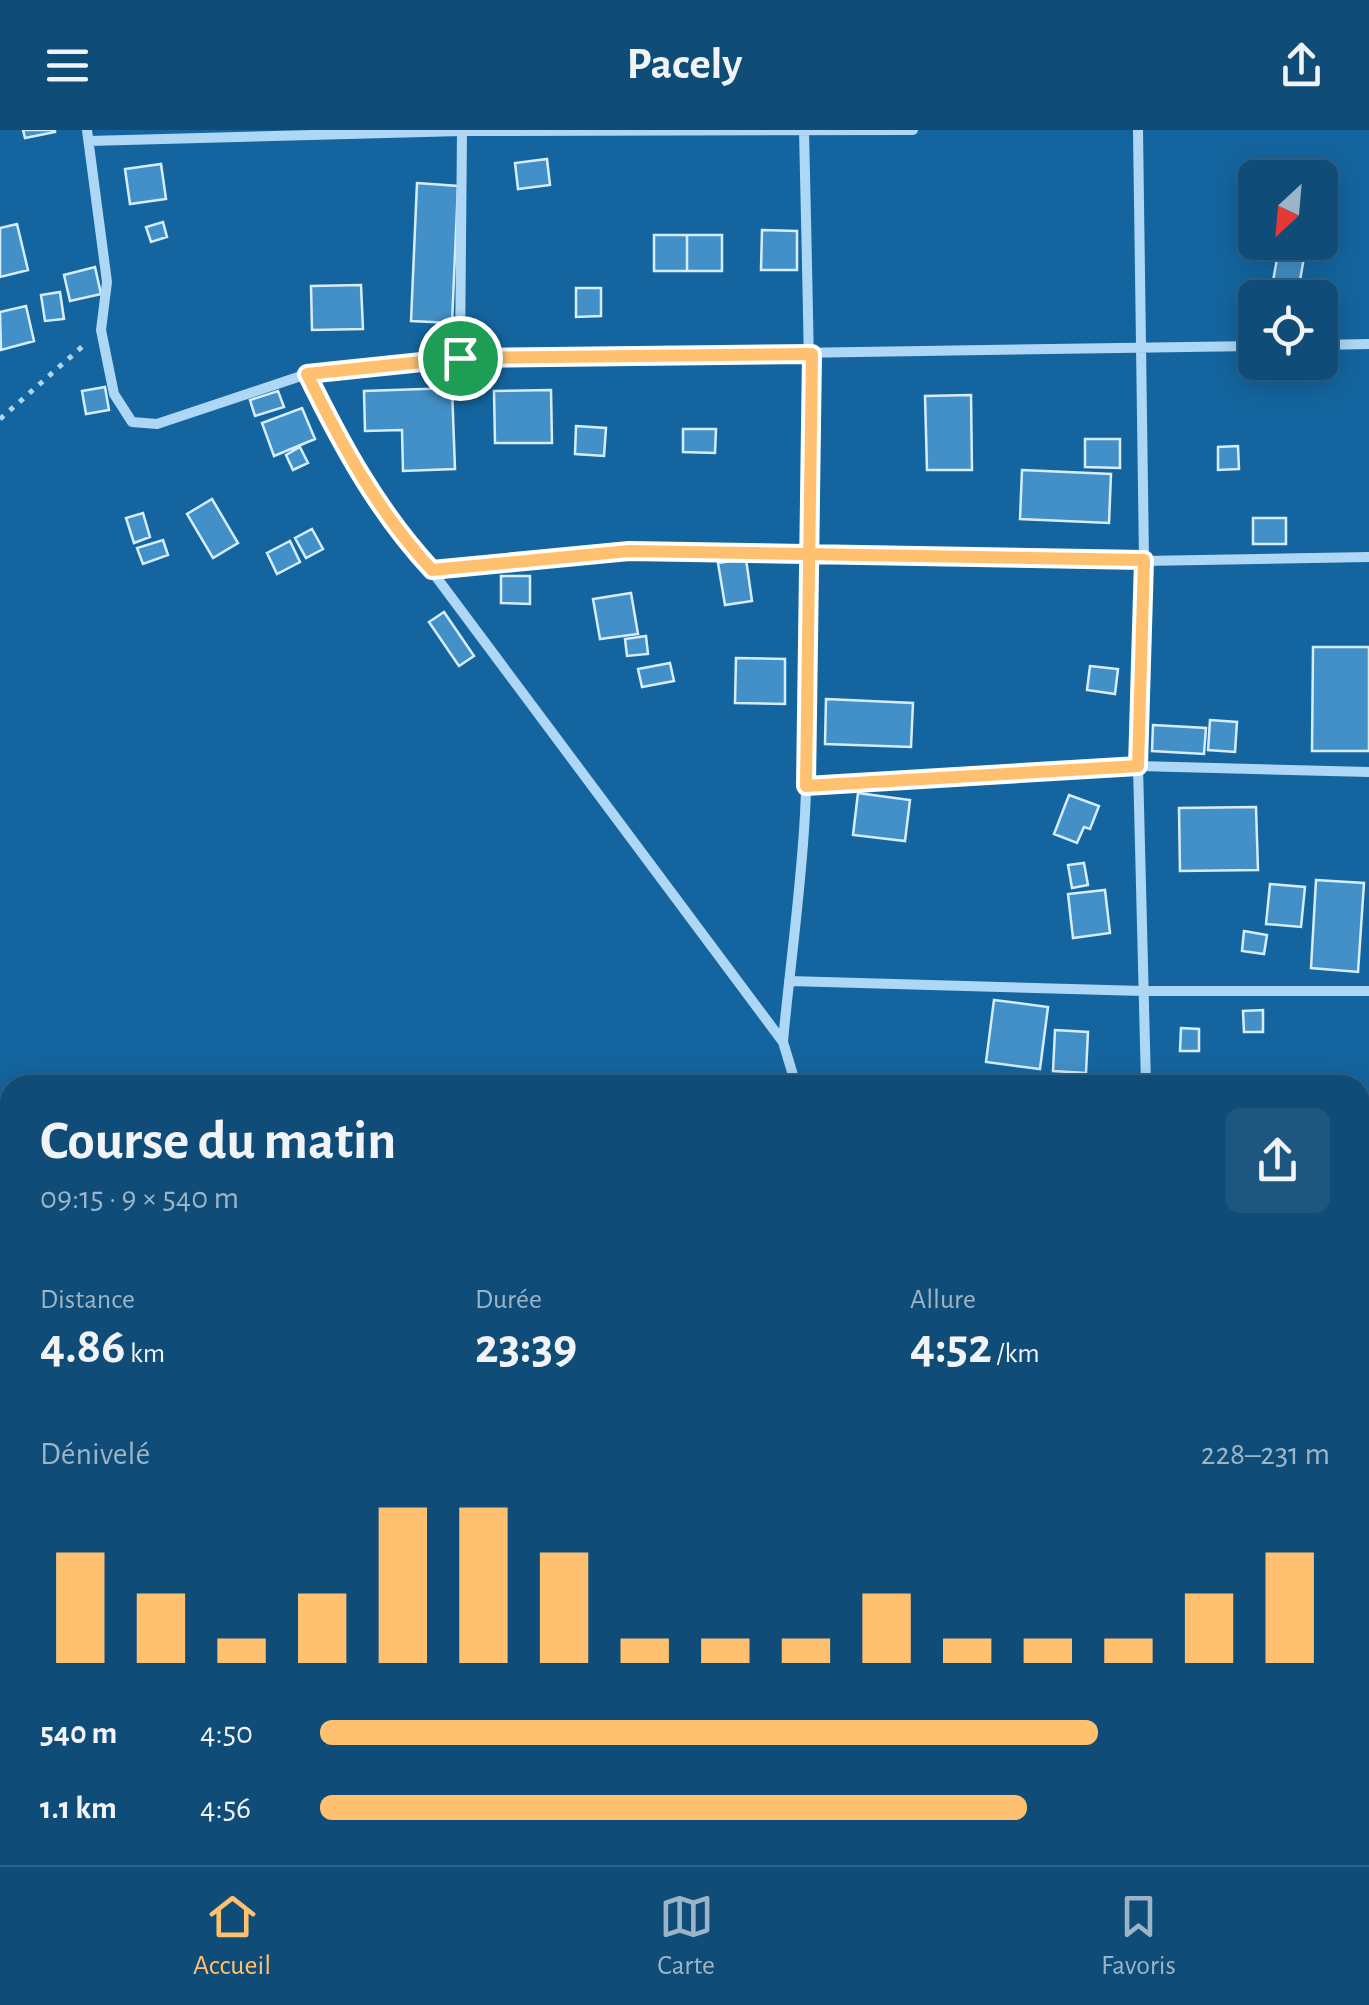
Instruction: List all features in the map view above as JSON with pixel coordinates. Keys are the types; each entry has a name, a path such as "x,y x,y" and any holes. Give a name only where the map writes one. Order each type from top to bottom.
{"street":[{"path":"460,358 462,130"},
{"path":"913,130 88,135 107,282 100,330 114,394 132,422 157,424 307,374 460,358 1238,346"},
{"path":"1138,130 1144,560 1138,766 1146,1075"},
{"path":"783,1042 806,786 812,557 812,354 804,131"},
{"path":"1338,345 1369,344"},
{"path":"307,374 338,437 397,532 432,570 783,1042 793,1075"},
{"path":"1144,560 1369,558"},
{"path":"806,786 1138,766 1369,772"},
{"path":"789,981 1143,992 1369,992"}],"path":[{"path":"0,420 100,330"},
{"path":"432,570 629,551 1144,560"}],"building":[{"path":"23,130 55,130 55,132 25,138"},
{"path":"547,159 550,185 518,189 515,163"},
{"path":"161,164 166,199 130,204 125,169"},
{"path":"417,183 458,186 452,323 411,321"},
{"path":"163,222 167,237 151,242 146,227"},
{"path":"17,224 28,270 0,277 0,228"},
{"path":"762,230 797,231 797,270 761,270"},
{"path":"654,235 687,235 687,271 654,271"},
{"path":"687,235 722,235 722,271 687,271"},
{"path":"1277,260 1304,260 1300,280 1273,280"},
{"path":"95,267 101,294 70,301 64,275"},
{"path":"361,285 363,329 312,330 311,286"},
{"path":"576,288 601,288 601,316 576,317"},
{"path":"60,292 64,319 45,321 41,295"},
{"path":"26,306 34,341 1,350 0,312"},
{"path":"105,387 109,410 86,414 82,391"},
{"path":"452,388 455,469 403,471 402,430 365,431 364,391"},
{"path":"551,390 552,443 495,443 494,391"},
{"path":"278,391 284,407 255,416 250,400"},
{"path":"971,395 972,470 927,470 925,396"},
{"path":"302,408 315,439 274,456 262,423"},
{"path":"576,426 606,428 604,456 575,454"},
{"path":"683,429 716,429 715,453 683,452"},
{"path":"1085,439 1120,439 1120,468 1085,467"},
{"path":"1238,446 1239,469 1218,470 1218,447"},
{"path":"300,447 308,463 293,470 286,455"},
{"path":"1022,470 1111,474 1109,523 1020,519"},
{"path":"212,499 238,543 213,558 187,514"},
{"path":"143,513 150,537 134,543 126,518"},
{"path":"1253,518 1286,518 1286,544 1253,544"},
{"path":"312,529 323,549 306,558 295,538"},
{"path":"163,540 168,555 143,564 137,548"},
{"path":"290,541 300,562 277,574 267,553"},
{"path":"746,559 752,601 725,605 718,563"},
{"path":"501,576 530,576 530,604 501,603"},
{"path":"631,593 638,634 600,639 593,599"},
{"path":"444,612 474,656 459,666 429,622"},
{"path":"646,636 648,654 627,656 625,639"},
{"path":"1313,647 1369,647 1369,751 1312,751"},
{"path":"736,658 785,659 785,704 735,703"},
{"path":"670,663 674,681 642,687 638,669"},
{"path":"1090,666 1118,669 1115,694 1087,690"},
{"path":"826,699 913,703 911,747 825,744"},
{"path":"1210,720 1237,722 1235,752 1208,750"},
{"path":"1153,725 1206,728 1204,754 1152,751"},
{"path":"858,793 910,800 905,841 853,835"},
{"path":"1069,795 1099,806 1090,829 1084,827 1077,843 1054,834"},
{"path":"1256,807 1258,870 1180,871 1179,808"},
{"path":"1084,863 1088,885 1072,888 1068,865"},
{"path":"1316,880 1364,883 1358,972 1311,968"},
{"path":"1270,884 1305,887 1301,927 1266,924"},
{"path":"1105,890 1110,933 1073,938 1068,894"},
{"path":"1244,931 1267,935 1264,954 1242,951"},
{"path":"994,1000 1048,1007 1040,1069 986,1062"},
{"path":"1263,1010 1263,1032 1244,1032 1243,1011"},
{"path":"1181,1028 1199,1029 1199,1051 1180,1051"},
{"path":"1055,1030 1088,1032 1086,1073 1053,1071"}],"route":[{"path":"460,358 307,374 338,437 397,532 432,570 629,551 812,557 1144,560 1138,766 806,786 812,557 812,354 460,358"}]}
